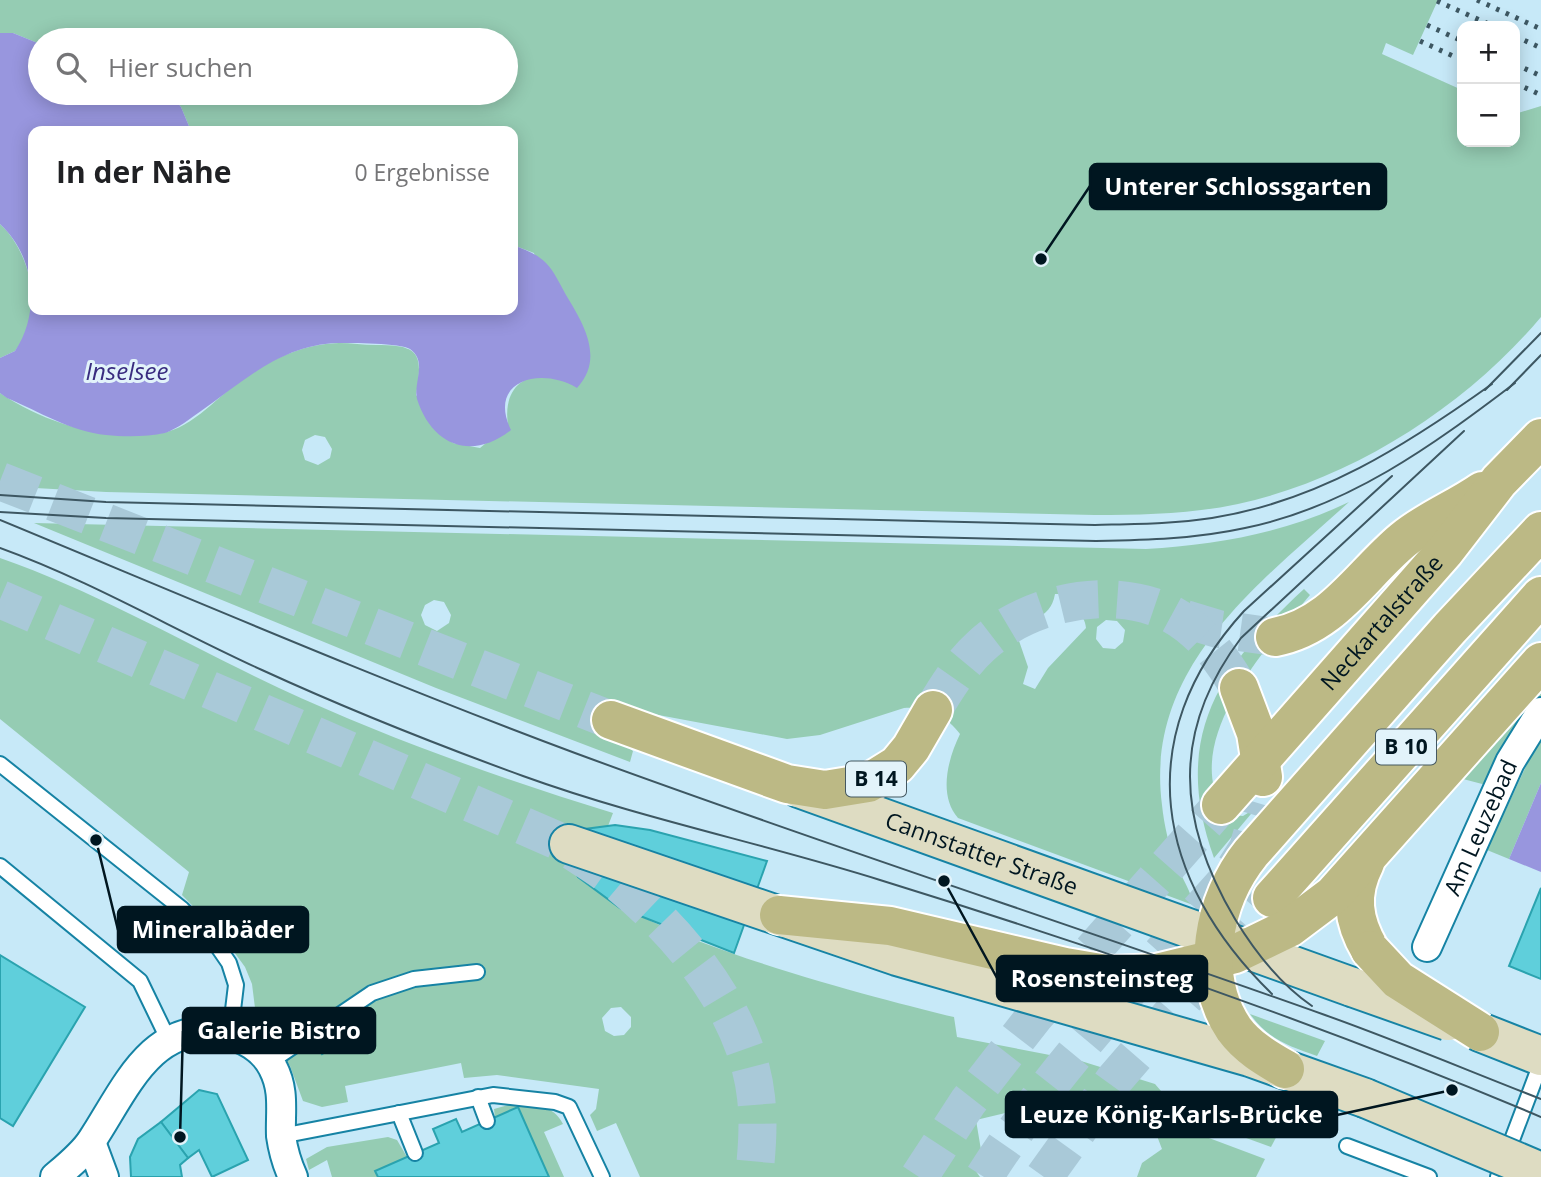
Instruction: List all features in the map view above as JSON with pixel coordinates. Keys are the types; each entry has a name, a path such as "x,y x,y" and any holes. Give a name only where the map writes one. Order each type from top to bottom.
{"main road":[{"name":"Neckartalstraße","path":"1221,805 1445,551 1511,468 1541,438"},
{"path":"1275,637 1312,624 1362,583 1413,533 1471,499 1511,468"},
{"path":"1296,1073 1249,1046 1234,1029 1218,994 1228,890 1246,859 1436,643 1541,531"},
{"name":"B 10","path":"1272,898 1541,596"},
{"path":"779,915 890,926 1091,972 1130,976 1223,952 1289,928 1319,908 1367,858 1541,662"},
{"path":"1239,688 1256,733 1262,758 1261,804"},
{"name":"B 14","path":"787,784 825,790 855,786 876,779 897,765 911,748 933,710"},
{"name":"Cannstatter Straße","path":"611,720 787,784 1223,952 1352,987 1541,1056"},
{"path":"569,844 897,956 1296,1073 1541,1172"},
{"path":"1367,858 1357,882 1354,908 1360,932 1370,950 1398,979 1480,1032"}],"street":[{"name":"Am Leuzebad","path":"1427,947 1510,762 1541,712"},
{"path":"55,1177 91,1142 137,1067 169,1041 199,1032 230,1035 251,1045 270,1062 282,1093 281,1136 293,1177"},
{"path":"91,1142 104,1177"}],"lane":[{"path":"0,764 182,909 218,947 229,963 236,985 230,1035"},
{"path":"0,866 140,981 169,1041"},
{"path":"270,1062 358,1001 386,987 414,979 477,972"},
{"path":"1497,1177 1541,1063"},
{"path":"281,1136 478,1097 503,1095 565,1105 575,1117 602,1177"},
{"path":"478,1097 487,1121"},
{"path":"399,1113 415,1153"},
{"path":"1347,1146 1429,1177"}],"green space":[{"path":"0,0 1438,0 1413,55 1386,43 1382,54 1457,88 1457,147 1520,147 1520,112 1541,106 1541,317 1511,350 1442,409 1365,457 1323,477 1281,492 1238,504 1185,512 1095,515 106,492 0,486 0,393 37,414 78,428 120,435 162,433 185,425 245,377 289,353 326,344 390,345 409,349 415,354 419,369 416,395 453,443 480,448 508,425 509,399 521,383 540,376 565,381 534,253 518,247 518,126 189,126 179,105 518,105 518,28 28,28 28,39 13,33 0,33","holes":["315,435 325,437 332,449 330,458 318,465 305,460 302,450 305,440"]},
{"path":"0,224 15,242 25,263 28,272 28,315 32,315 18,347 0,358"},
{"path":"1349,502 1279,565 1215,632 1190,670 1171,711 1161,756 1162,805 1172,851 1193,905 958,818 948,799 947,777 960,734 949,722 928,711 904,708 820,735 787,739 637,711 618,739 633,751 630,762 436,688 34,523 1146,549 1250,536 1325,513","holes":["1055,594 1068,594 1086,628 1048,668 1035,689 1023,684 1028,667 1017,635 1026,624 1048,610","434,600 444,602 451,615 449,623 437,631 425,625 421,615 425,605","1106,620 1117,621 1125,630 1123,642 1115,649 1103,648 1096,639 1097,627"]},
{"path":"0,558 106,602 279,688 361,724 528,786 613,813 608,826 585,829 569,860 590,886 630,911 683,935 743,957 954,1017 957,1037 1081,1061 1155,1084 1161,1091 1095,1111 1026,1108 976,1120 982,1156 973,1167 980,1177 640,1177 616,1123 597,1131 590,1115 596,1109 599,1089 497,1075 464,1078 461,1063 345,1086 348,1102 322,1107 303,1101 290,1066 257,1024 252,984 245,967 224,938 182,895 189,872 0,719","holes":["122,637 133,639 139,647 138,660 131,666 121,667 111,657 111,646","621,1007 631,1017 631,1027 624,1035 614,1036 605,1031 602,1018 611,1008"]},
{"path":"1304,589 1310,595 1241,684 1217,736 1212,762 1215,791 1233,815 1243,816 1256,808 1214,858 1202,816 1198,777 1201,741 1211,708 1226,677 1248,648"},
{"path":"1541,691 1541,700 1486,785 1463,779"},
{"path":"1541,734 1541,783 1509,859 1487,850"},
{"path":"1250,1014 1325,1041 1317,1056 1271,1036"},
{"path":"515,1103 542,1107 559,1117 563,1124 544,1132 564,1177 549,1177 495,1118 494,1109"},
{"path":"1196,1110 1233,1114 1280,1130 1271,1147 1180,1114"},
{"path":"1164,1124 1177,1126 1265,1159 1256,1177 1137,1177 1142,1163 1162,1149 1157,1136"},
{"path":"388,1137 397,1140 407,1157 375,1171 378,1177 332,1177 327,1160 309,1170 306,1159 327,1147"}],"water":[{"name":"Inselsee","path":"0,33 13,33 28,39 28,105 181,107 189,126 28,126 28,274 21,252 0,224"},
{"name":"Inselsee","path":"518,247 534,254 546,263 554,274 579,317 590,353 585,377 577,388 548,378 521,382 512,389 506,400 505,413 511,430 482,445 455,444 443,438 433,428 417,399 419,366 415,354 405,347 387,344 337,343 298,350 264,366 165,433 113,436 81,430 0,393 0,358 15,351 29,315 518,315"},
{"path":"1541,783 1541,872 1509,859"}],"pier":[{"path":"1541,1082 1541,1177 1502,1177"}],"building":[{"path":"615,825 650,830 767,861 734,953 620,908 578,877 569,860 585,829"},
{"path":"1541,888 1541,979 1509,966"},
{"path":"0,955 85,1007 13,1126 0,1118"},
{"path":"338,1027 346,1039 322,1054 315,1042"},
{"path":"199,1090 217,1094 248,1160 212,1177 199,1150 188,1158 161,1122"},
{"path":"518,1107 549,1177 378,1177 375,1171 439,1143 433,1129 456,1119 462,1132"},
{"path":"161,1122 188,1158 180,1165 182,1177 131,1177 130,1157 138,1139"}],"tunnel":[{"path":"0,481 611,720"},
{"path":"0,599 556,840 613,879 644,905 689,953 726,1007 740,1036 756,1097 754,1177"},
{"path":"933,710 967,660 1000,631 1022,618 1046,609 1097,599 1148,605 1171,614 1192,628 1210,646 1239,688"},
{"path":"1185,619 1218,629 1275,637"},
{"path":"984,1177 1039,1098 1069,1061 1228,879 1248,848 1261,804"},
{"path":"919,1177 968,1102 1034,1017 1221,805"},
{"path":"1044,1177 1114,1080 1272,898"}],"tram line":[{"path":"1485,390 1541,333"},
{"path":"1507,390 1541,355"},
{"path":"0,512 106,518 1096,541 1189,537 1226,532 1283,518 1354,490 1420,451 1515,383"},
{"path":"0,495 106,502 1095,525 1168,523 1251,510 1289,499 1325,484 1427,429 1492,384"},
{"path":"1312,1006 1279,978 1251,943 1216,883 1202,847 1193,812 1190,777 1193,742 1202,707 1218,673 1241,638 1464,431"},
{"path":"1272,994 1232,950 1202,904 1181,856 1171,807 1171,757 1183,708 1207,659 1244,611 1392,476"},
{"path":"0,520 503,726 762,820 1325,1015 1541,1099"},
{"path":"0,548 67,575 294,684 391,726 490,764 611,805 880,880 1047,933 1296,1020 1541,1117"}],"railway":[{"path":"1477,0 1541,29"},
{"path":"1437,1 1482,21"},
{"path":"1427,25 1457,39"},
{"path":"1520,38 1541,48"},
{"path":"1420,41 1457,58"},
{"path":"1520,66 1541,76"},
{"path":"1517,84 1541,95"}],"place":[{"name":"Unterer Schlossgarten","path":"1041,259"},
{"name":"Mineralbäder","path":"96,840"},
{"name":"Rosensteinsteg","path":"944,881"},
{"name":"Leuze König-Karls-Brücke","path":"1452,1090"},
{"name":"Galerie Bistro","path":"180,1137"}]}
